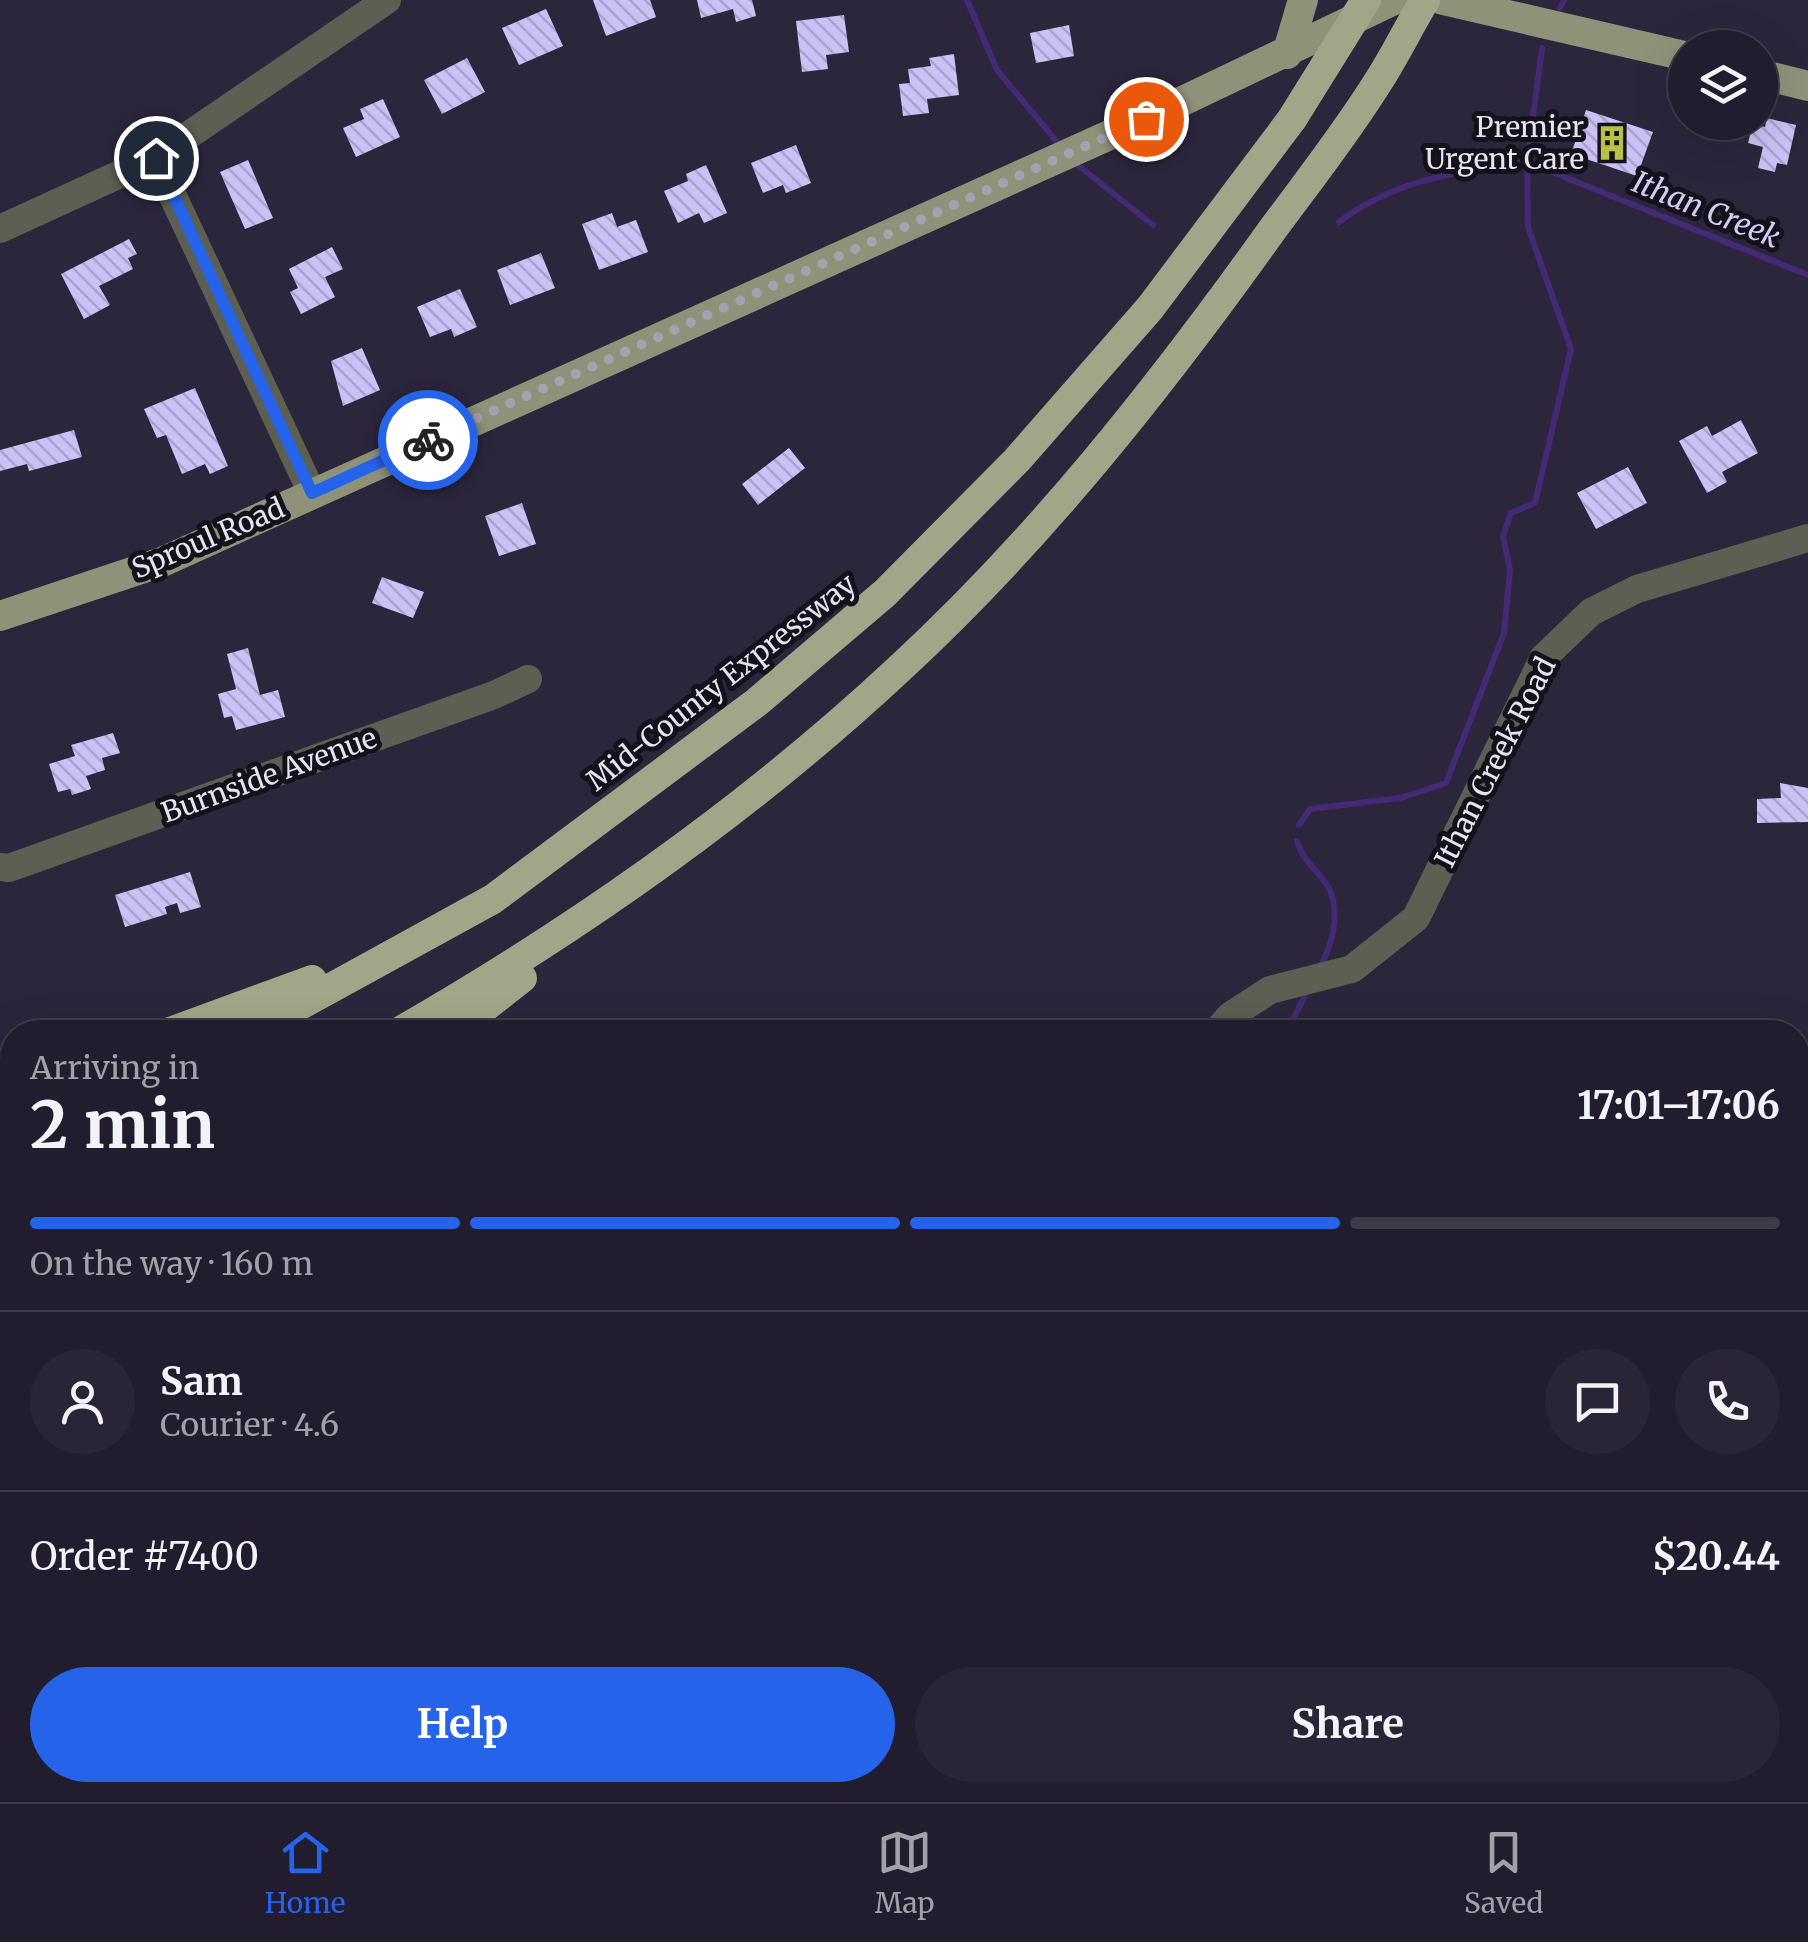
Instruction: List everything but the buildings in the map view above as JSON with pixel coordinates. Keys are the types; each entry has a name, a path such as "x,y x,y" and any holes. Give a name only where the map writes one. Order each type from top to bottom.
{"highway":[{"name":"Mid-County Expressway","path":"273,1020 492,899 758,702 885,593 1017,460 1150,308 1292,119 1366,0"},
{"path":"467,1020 724,818 933,637 1105,452 1376,86 1425,0"},
{"path":"420,1020 475,989 724,818"},
{"path":"204,1020 293,989 492,899"}],"main road":[{"path":"1287,54 1302,0"},
{"name":"Sproul Road","path":"0,616 162,562 1287,54 1394,0"},
{"path":"1443,0 1668,52"},
{"path":"1535,0 1557,27"},
{"path":"1778,78 1808,86"}],"street":[{"path":"0,228 156,158 387,0"},
{"path":"156,158 312,493"},
{"name":"Ithan Creek Road","path":"1226,1020 1270,990 1352,969 1416,918 1544,657 1591,612 1636,589 1808,538"},
{"name":"Burnside Avenue","path":"5,867 494,696 528,679"}],"waterway":[{"path":"967,0 997,70 1063,149"},
{"name":"Ithan Creek","path":"1560,8 1564,0"},
{"path":"1299,825 1310,809 1400,798 1446,783 1504,633 1510,570 1503,536 1511,513 1535,503 1571,349 1528,227 1527,162 1542,48"},
{"path":"1074,162 1153,225"},
{"name":"Ithan Creek","path":"1527,162 1808,275"},
{"path":"1339,222 1405,187 1452,174 1527,162"},
{"path":"1297,841 1334,903 1333,932 1319,969"},
{"path":"1293,1020 1308,989"}],"way so far":[{"path":"428,440 1146,119"}],"place":[{"name":"Premier Urgent Care","path":"1612,143"}],"route":[{"path":"156,158 312,493 428,440"}]}
